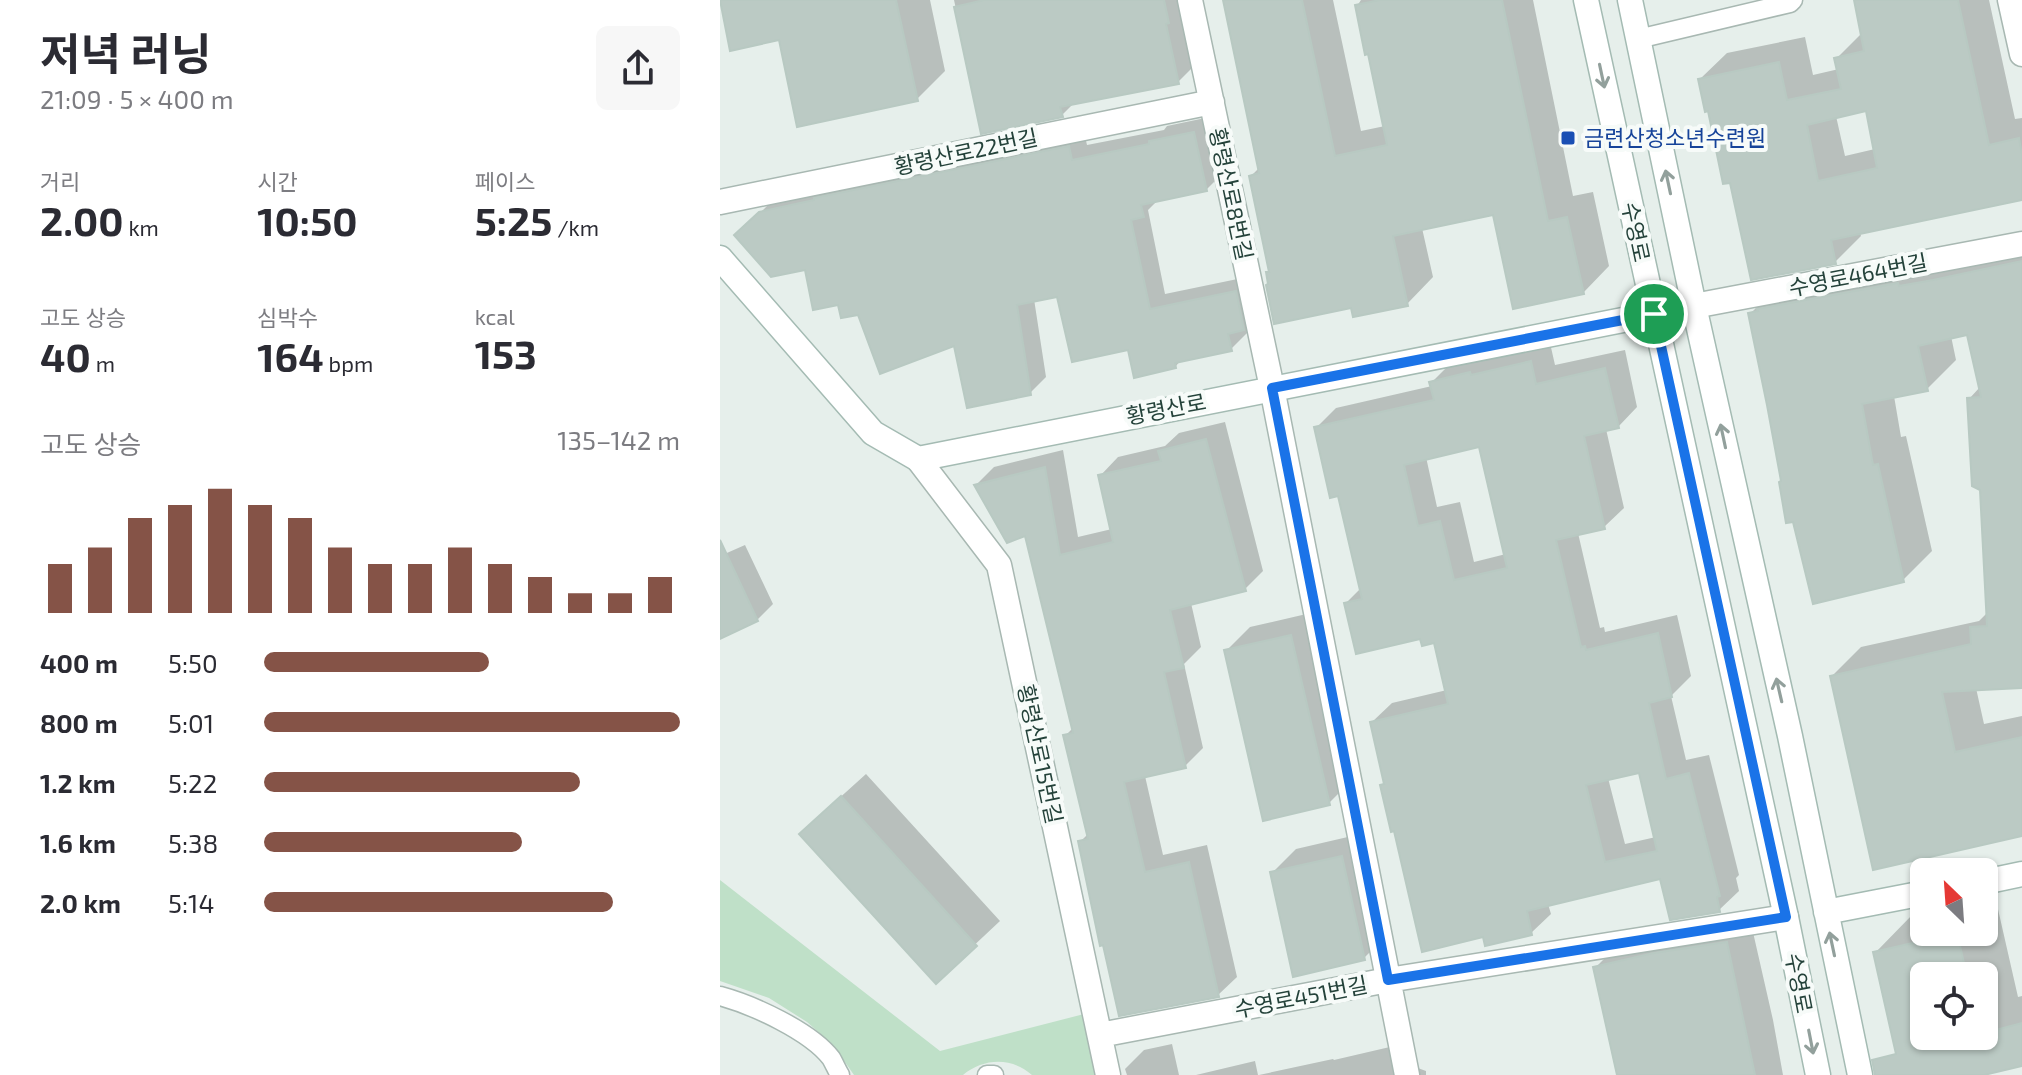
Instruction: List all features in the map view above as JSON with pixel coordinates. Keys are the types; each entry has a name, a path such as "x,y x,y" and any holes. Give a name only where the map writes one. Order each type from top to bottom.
{"street":[{"name":"황령산로8번길","path":"1190,0 1272,388 1407,1075"},
{"name":"수영로","path":"1586,0 1818,1075"},
{"name":"수영로","path":"1630,0 1694,306 1790,736 1860,1075"},
{"path":"2010,0 2022,54"},
{"name":"황령산로22번길","path":"720,202 1212,102"},
{"name":"수영로464번길","path":"1694,306 2022,244"},
{"path":"720,258 873,433 918,459"},
{"name":"황령산로","path":"918,459 1694,306"},
{"name":"황령산로15번길","path":"918,459 999,565 1108,1075"},
{"path":"1998,879 2022,874"},
{"path":"1826,912 1910,896"},
{"name":"수영로451번길","path":"1100,1035 1388,980 1786,917"}],"lane":[{"path":"1638,39 1793,0"},
{"path":"720,996 767,1013 803,1034 830,1057 840,1075"},
{"path":"987,1075 994,1075"}],"green space":[{"path":"720,880 940,1051 1088,1013 1101,1075 1032,1075 1015,1065 998,1062 980,1065 963,1075 854,1075 833,1045 807,1022 769,998 720,981"}],"building":[{"path":"720,0 896,0 918,101 797,127 779,40 730,51"},
{"path":"984,0 1164,0 1179,84 1060,107 1063,117 981,134 954,7"},
{"path":"1223,0 1302,0 1335,156 1387,145 1355,5 1380,0 1502,0 1548,221 1567,217 1584,294 1513,309 1493,215 1393,236 1408,306 1353,317 1351,308 1274,324 1266,285 1266,272 1269,272 1249,176 1259,173"},
{"path":"1854,0 1958,0 1989,145 2019,138 2022,200 1831,240 1836,264 1751,280 1730,183 1723,184 1698,79 1779,62 1787,100 1841,89 1834,58 1864,51","holes":["1866,111 1877,168 1818,181 1807,125"]},
{"path":"1194,132 1207,191 1141,205 1144,217 1131,220 1150,309 1236,291 1244,330 1228,334 1232,351 1175,363 1176,368 1134,378 1128,350 1072,362 1057,297 1017,305 1031,395 967,408 954,346 880,374 858,315 841,318 838,305 813,310 805,270 771,277 734,235 759,212 814,198 1069,146 1072,160"},
{"path":"2022,261 2022,688 1942,692 1955,752 2022,737 2022,836 1926,858 1910,858 1910,862 1873,870 1830,676 1971,644 1970,627 1987,626 1980,490 1972,486 1967,398 1981,397 1967,335 1918,346 1928,391 1862,404 1873,465 1878,464 1904,582 1813,604 1793,522 1786,523 1781,481 1748,313 1898,283 1899,286"},
{"path":"1531,361 1536,384 1605,368 1619,428 1584,436 1605,529 1556,540 1581,647 1585,646 1586,650 1658,633 1672,697 1649,703 1666,779 1689,773 1720,896 1717,897 1720,912 1670,920 1660,879 1527,911 1532,935 1485,946 1483,937 1422,952 1380,785 1384,784 1370,722 1448,704 1434,643 1422,646 1420,639 1356,654 1344,603 1362,599 1338,496 1330,498 1314,427 1434,400 1429,382 1470,372 1471,375","holes":["1479,447 1507,568 1454,580 1440,521 1418,526 1404,465","1639,773 1657,851 1605,862 1586,785"]},
{"path":"1206,439 1246,591 1170,610 1184,668 1164,672 1186,768 1124,782 1145,872 1189,862 1219,997 1119,1016 1103,945 1100,946 1078,841 1088,839 1063,735 1073,733 1025,536 1007,543 974,485 1045,467 1060,555 1113,542 1098,475 1161,461 1158,451"},
{"path":"720,540 758,621 720,639"},
{"path":"1291,635 1330,805 1263,821 1224,650"},
{"path":"841,796 977,946 936,984 799,834"},
{"path":"1342,856 1365,960 1293,977 1270,872"},
{"path":"1727,942 1755,1075 1617,1075 1593,967 1654,953"},
{"path":"1910,944 1960,946 1964,962 1910,962 1910,1050 1998,1050 1998,1029 2022,1023 2022,1066 1984,1075 1875,1075 1872,1060 1896,1054 1873,952"}],"place":[{"name":"금련산청소년수련원","path":"1568,138"}],"route":[{"path":"1654,314 1786,917 1388,980 1272,388 1654,314"}]}
